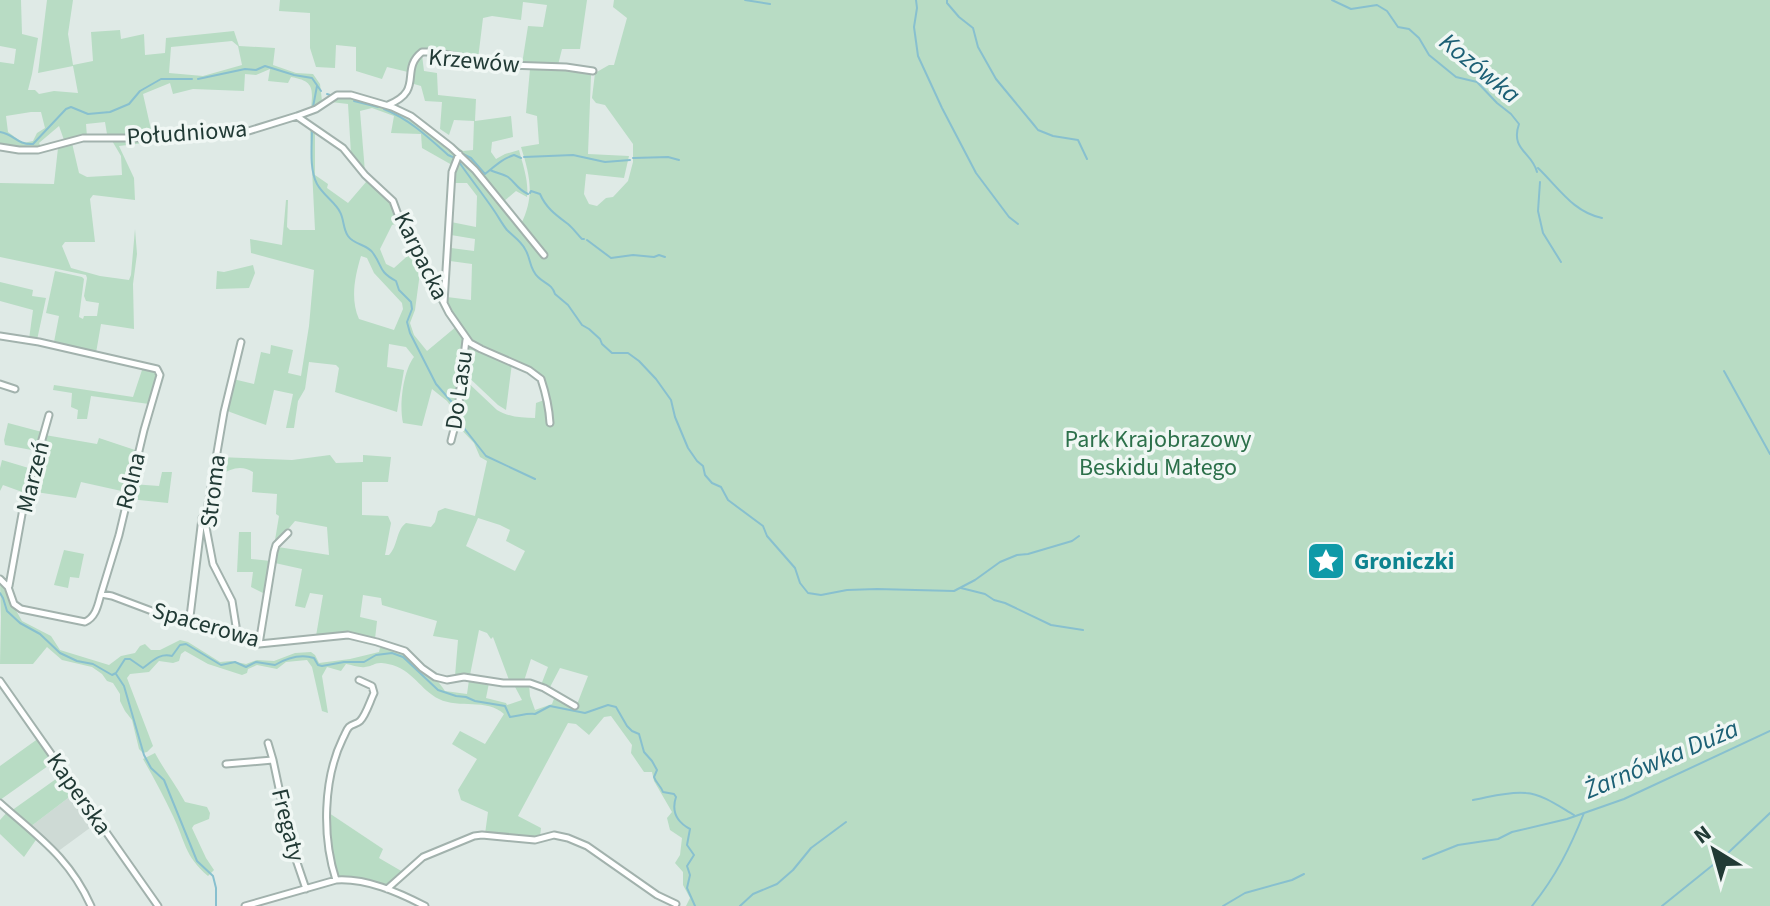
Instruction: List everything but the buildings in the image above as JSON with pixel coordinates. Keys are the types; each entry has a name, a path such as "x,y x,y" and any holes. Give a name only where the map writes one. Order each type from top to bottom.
{"street":[{"name":"Krzewów","path":"388,105 405,96 413,62 422,52 506,65 593,71"},
{"name":"Południowa","path":"0,147 38,150 83,138 143,138 179,132 242,133 316,109 337,95 351,95 388,105 411,116 459,154 544,255"},
{"name":"Karpacka","path":"297,116 343,148 365,175 393,201 407,239 466,339"},
{"path":"444,304 452,172 459,154"},
{"name":"Rolna","path":"0,336 157,369 160,375 101,594"},
{"path":"466,339 541,379 549,402 550,423"},
{"name":"Do Lasu","path":"451,441 460,406 466,339"},
{"name":"Stroma","path":"235,638 232,601 213,564 205,522 224,412 241,342"},
{"path":"0,384 15,389"},
{"name":"Marzeń","path":"8,587 24,503 49,415"},
{"path":"189,625 208,485"},
{"path":"259,644 274,552 276,545 288,533"},
{"path":"0,579 8,587 17,607 79,622 89,621 101,594"},
{"name":"Spacerowa","path":"101,594 189,625 210,628 259,644 348,635 401,648 435,677 530,683 575,706"},
{"path":"336,880 331,865 328,799 331,773 339,747 350,726 360,720 374,693 372,686 359,680"},
{"name":"Kaperska","path":"0,681 158,906"},
{"name":"Fregaty","path":"268,743 289,836 306,889"},
{"name":"Fregaty","path":"226,764 273,760"},
{"path":"0,803 69,867 91,906"},
{"path":"387,889 423,857 474,836 535,840 560,835 587,846 645,888 676,904"},
{"path":"245,906 336,880 387,889 425,906"}],"shaded area":[{"path":"76,792 98,822 57,852 30,827"}],"green space":[{"path":"0,0 21,0 22,34 38,38 28,90 39,94 54,91 78,93 73,66 38,73 47,0 73,0 68,34 73,65 93,61 91,32 120,30 121,39 144,34 145,55 165,53 166,38 234,31 239,46 275,48 273,65 296,73 313,74 320,84 322,101 311,109 312,91 308,83 291,77 288,83 268,81 270,69 256,75 245,74 244,91 193,89 173,94 170,83 143,94 152,134 107,134 105,122 86,124 87,137 64,140 59,126 39,143 41,147 0,145 0,62 14,64 16,49 0,46","holes":["232,41 238,46 242,65 203,76 169,73 171,47","41,112 45,128 37,133 33,141 23,143 8,132 6,116"]},
{"path":"280,0 587,0 580,49 562,49 558,65 522,64 528,26 543,27 547,5 523,2 521,20 492,16 483,18 478,59 419,52 412,59 408,72 387,67 382,79 356,71 356,47 336,45 335,68 316,67 310,48 310,13 279,11"},
{"name":"Park Krajobrazowy Beskidu Małego","path":"614,0 1770,0 1770,906 686,906 690,898 683,885 683,872 675,863 680,855 682,838 670,830 667,818 672,812 652,772 644,772 631,753 632,745 611,716 604,717 589,735 576,724 568,723 518,816 541,828 540,837 485,834 488,812 461,800 458,790 477,759 452,744 460,731 485,744 504,714 489,706 439,699 397,667 383,663 363,667 346,664 341,671 327,667 322,676 328,713 322,711 312,667 307,660 286,662 277,669 257,665 242,675 208,664 185,651 179,661 159,661 149,672 130,674 127,678 153,746 143,753 139,749 132,720 120,701 120,694 113,683 92,667 62,660 47,647 33,664 0,664 0,582 22,621 51,636 60,650 109,665 121,656 135,653 145,644 151,650 160,650 180,640 220,662 246,664 311,652 319,663 350,659 379,652 380,648 389,648 417,662 445,691 467,694 469,680 489,683 486,698 507,705 522,700 514,685 529,684 535,710 552,704 555,696 576,707 588,676 560,668 549,689 541,685 548,667 531,659 524,681 509,680 493,637 491,639 479,630 470,675 455,676 458,640 433,636 437,621 382,605 381,598 363,595 360,617 377,621 375,639 348,634 316,636 323,595 310,593 305,608 295,606 302,569 275,563 278,547 329,555 327,527 295,521 274,546 279,516 276,514 277,494 252,492 253,472 245,469 237,468 221,475 218,486 213,485 219,457 292,460 330,455 336,463 363,462 363,455 391,457 388,482 362,482 362,515 388,516 391,523 385,555 392,551 406,523 431,527 438,511 445,508 475,516 487,461 480,457 474,443 457,425 463,378 497,410 511,416 535,418 536,403 547,399 544,381 534,370 493,353 468,338 446,304 447,297 471,300 472,264 450,261 451,248 474,251 475,239 451,235 451,222 476,227 477,196 467,183 453,183 454,172 460,158 521,224 530,186 521,147 539,144 537,116 526,113 530,69 587,72 591,75 588,154 629,156 624,178 586,174 584,194 589,204 597,206 606,198 613,197 628,181 633,162 633,144 605,105 596,103 592,98 595,73 614,65 627,18 613,7","holes":["478,518 510,530 506,541 525,551 515,571 466,546"]},
{"path":"422,55 424,71 437,73 438,95 476,99 475,121 511,116 513,137 492,142 491,152 496,159 519,150 527,197 516,191 503,202 438,135 463,151 473,150 474,121 454,120 449,135 440,129 442,102 425,101 421,86 414,84 413,72"},
{"path":"338,97 373,102 388,108 458,155 452,165 422,148 421,134 391,133 394,116 372,108 360,111 365,172 351,154 348,104 331,102"},
{"path":"310,128 315,131 315,175 328,184 327,188 348,203 369,182 394,210 399,223 392,225 380,249 386,264 394,268 413,251 421,265 415,310 410,323 414,335 427,351 457,326 465,340 455,412 432,389 422,426 403,423 403,389 414,357 406,347 389,344 387,367 404,370 397,412 335,392 339,368 309,362 294,428 286,428 293,394 274,390 266,425 226,409 233,379 254,384 261,352 270,354 271,345 293,350 288,373 301,376 309,326 314,270 251,253 250,239 282,245 286,200 287,227 290,230 315,230","holes":["361,256 367,258 374,273 402,303 403,309 394,330 359,319 354,296 355,279"]},
{"path":"177,136 119,146 134,178 135,200 93,195 90,199 95,242 65,242 62,246 71,268 129,280 135,229 134,329 101,324 96,353 54,342 59,316 46,313 55,271 84,279 79,317 97,316 99,303 86,301 86,275 0,257 0,183 54,184 58,148 72,143 79,173 87,177 122,175 121,156 111,139"},
{"path":"253,265 255,273 249,288 216,289 217,271"},
{"path":"0,282 33,290 32,296 46,298 37,340 29,339 33,310 0,301"},
{"path":"468,345 512,363 506,410 463,372"},
{"path":"143,367 156,371 158,376 149,404 91,396 87,419 77,419 78,410 71,407 72,393 53,390 54,385 133,397"},
{"path":"8,423 42,432 37,451 5,445"},
{"path":"45,435 97,444 99,438 138,451 126,492 81,482 76,498 29,491"},
{"path":"2,460 32,469 25,493 3,485 0,491"},
{"path":"162,472 172,472 168,503 129,499 132,484 159,486"},
{"path":"239,532 251,532 251,559 271,561 265,594 251,587 253,572 237,572"},
{"path":"64,550 84,554 79,578 70,577 68,588 54,585"},
{"path":"39,738 55,761 0,800 0,766"},
{"path":"155,753 185,802 207,807 210,813 209,819 192,828 214,870 208,876 190,855 143,759"},
{"path":"63,774 76,792 30,827 11,811"},
{"path":"8,811 38,837 24,857 0,834 0,820"},
{"path":"329,813 383,849 379,858 403,872 385,887 338,877 329,833"}],"waterway":[{"path":"745,0 770,4"},
{"path":"916,0 914,27 918,56 976,173 1009,217 1018,224"},
{"path":"947,0 959,17 973,28 978,47 996,79 1038,130 1078,140 1087,159"},
{"name":"Kozówka","path":"1332,0 1351,9 1377,5 1387,11 1398,27 1409,29 1419,38 1429,55 1456,77 1477,82 1519,124 1517,140 1537,172"},
{"path":"198,79 265,66 312,78 321,91"},
{"path":"0,132 23,143 33,144 66,109 71,107 88,114 110,112 129,104 140,91 161,79 192,79"},
{"path":"313,107 317,86"},
{"path":"354,101 378,107"},
{"path":"384,109 410,123 455,158"},
{"path":"312,129 312,164 317,184 338,209 348,236 370,250 383,271 396,281 399,290 411,302 407,322 410,333 436,384 456,407"},
{"path":"461,153 471,158 485,174 514,155 521,158"},
{"path":"524,157 573,155 605,162 630,160"},
{"path":"633,158 668,157 679,160"},
{"path":"459,162 505,228 523,246 535,274 612,353 628,353 656,379 671,400 688,448 703,466 705,475 721,487 728,500 763,526 767,536 795,568 800,583 808,593 821,595 877,589 954,591 1000,562 1072,541 1079,536"},
{"path":"1538,168 1575,205 1602,218"},
{"path":"490,170 508,177 528,194"},
{"name":"Kozówka","path":"1540,182 1538,211 1543,233 1561,262"},
{"path":"530,193 540,194 552,211 584,239"},
{"path":"587,240 611,258 633,255 665,257"},
{"path":"1724,371 1770,454"},
{"path":"460,416 464,428 486,456 535,479"},
{"path":"961,588 985,594 1051,625 1083,630"},
{"path":"0,593 7,611 20,623 40,634 60,653 93,664 112,675 125,659 143,668 160,657 172,656 180,645 186,644 221,665 235,662 246,667 256,662 275,665 299,657 314,658 322,666 364,662 376,655 392,653 403,657 438,690 505,706 510,717 535,714 550,706 585,713 608,705 616,707 627,726 639,734 644,752 657,770 655,779 663,792 674,794 676,816 690,829 687,845 694,855 687,866 690,875 687,888 695,906"},
{"path":"116,674 124,686 144,755 151,768 164,780 197,861 213,876 216,906"},
{"name":"Żarnówka Duża","path":"1423,859 1458,845 1498,839 1512,832 1567,819 1624,799 1770,731"},
{"path":"1473,800 1526,793 1545,798 1574,815"},
{"path":"1532,906 1562,861 1584,813"},
{"path":"1662,906 1729,852 1770,813"},
{"path":"740,906 753,894 777,884 811,848 846,822"},
{"path":"1223,906 1245,893 1304,874"}],"place":[{"name":"Groniczki","path":"1326,561"}]}
